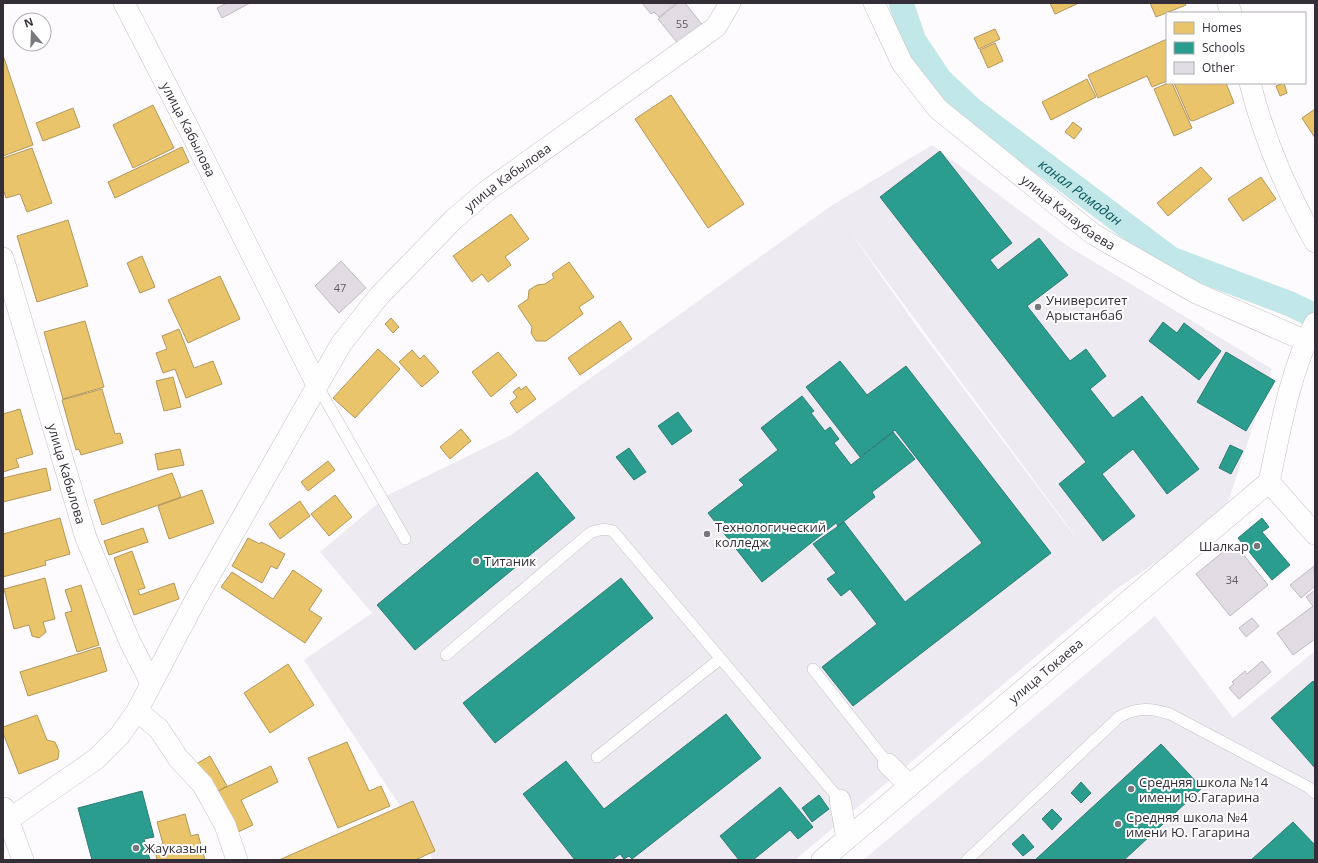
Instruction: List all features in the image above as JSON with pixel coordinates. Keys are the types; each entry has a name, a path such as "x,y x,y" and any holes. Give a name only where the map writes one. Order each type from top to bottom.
{"street":[{"name":"улица Кабылова","path":"124,3 196,142 317,385"},
{"name":"улица Калаубаева","path":"874,3 902,63 938,109 1093,234 1196,293 1309,334"},
{"name":"улица Кабылова","path":"6,813 96,759 120,735 137,711 196,599 341,344 379,296 454,219 488,190 716,27 732,4"},
{"path":"1250,84 1268,144 1281,174 1315,242"},
{"name":"улица Кабылова","path":"3,258 86,538 130,642 151,683"},
{"path":"1309,334 1280,427 1269,482 1315,534"},
{"name":"улица Токаева","path":"822,860 1269,482"},
{"path":"137,711 159,729 178,758 202,785 225,825 236,860"},
{"path":"888,764 910,786"},
{"path":"840,800 847,839"},
{"path":"6,813 23,860"}],"lane":[{"path":"317,385 405,539"},
{"path":"446,655 581,540 598,530 607,529 613,531 621,538 720,659 840,800"},
{"path":"597,756 720,659"},
{"path":"813,669 888,764"},
{"path":"967,860 1119,717 1137,710 1156,709 1170,714 1308,787 1315,793"}],"shaded area":[{"name":"Технологический колледж","path":"932,145 1066,245 1272,369 1223,517 1115,590 795,860 433,860 404,812 304,660 372,613 320,552 388,495 511,435 831,206","holes":["849,230 1073,533 915,324"]},
{"name":"Средняя школа №14 имени Ю.Гагарина","path":"1155,616 1233,718 1315,651 1315,860 863,860"}],"building: Homes":[{"path":"1050,3 1079,3 1055,14"},
{"path":"1150,3 1185,3 1186,5 1166,12 1156,17"},
{"path":"995,29 1000,39 979,49 974,38"},
{"path":"1166,39 1166,81 1152,87 1147,76 1098,98 1088,75"},
{"path":"995,43 1003,61 988,68 980,50"},
{"path":"4,58 33,145 3,156 3,59"},
{"path":"1087,79 1096,97 1051,120 1042,102"},
{"path":"1166,84 1172,84 1192,128 1174,136 1154,89"},
{"path":"1174,84 1226,84 1234,103 1193,121 1190,120"},
{"path":"1284,84 1287,93 1280,96 1276,86"},
{"path":"671,95 744,204 708,228 635,119"},
{"path":"153,105 174,148 133,168 113,125"},
{"path":"73,108 80,127 43,141 36,123"},
{"path":"1315,109 1315,138 1302,118"},
{"path":"1073,122 1082,129 1074,139 1065,132"},
{"path":"182,147 189,162 115,198 108,182"},
{"path":"32,148 52,203 27,212 20,194 6,198 3,189 3,158"},
{"path":"1201,167 1212,179 1168,216 1157,203"},
{"path":"1261,177 1276,199 1243,221 1228,199"},
{"path":"511,214 529,239 505,257 511,265 488,282 482,274 472,282 453,256"},
{"path":"68,220 88,286 37,302 17,236"},
{"path":"142,256 155,287 140,293 127,263"},
{"path":"569,262 594,297 579,307 583,314 546,341 536,341 531,333 532,327 518,306 528,299 529,290 537,285 545,284 554,278 552,274"},
{"path":"220,276 240,319 188,343 168,300"},
{"path":"391,318 399,327 393,333 385,324"},
{"path":"85,321 104,387 63,399 44,332"},
{"path":"620,321 632,339 580,375 568,358"},
{"path":"179,329 194,368 213,361 222,384 186,398 175,369 163,373 156,353 167,349 162,336"},
{"path":"378,349 400,369 355,418 333,398"},
{"path":"412,350 420,359 424,355 439,372 422,387 399,362"},
{"path":"498,352 517,375 491,397 472,372"},
{"path":"173,377 181,407 164,411 156,381"},
{"path":"526,386 536,399 517,413 510,403 517,397 513,392 519,387 521,390"},
{"path":"102,389 115,434 120,433 123,443 81,455 79,449 76,450 62,400"},
{"path":"20,409 33,454 16,459 19,467 3,472 3,414"},
{"path":"461,429 471,441 450,459 440,447"},
{"path":"180,449 184,465 158,470 155,454"},
{"path":"328,461 335,470 308,491 301,482"},
{"path":"46,468 51,490 3,502 3,478"},
{"path":"172,473 181,497 102,525 94,500"},
{"path":"202,490 214,523 169,539 158,506"},
{"path":"335,495 352,517 329,536 311,514"},
{"path":"300,501 310,516 280,539 269,524"},
{"path":"60,518 70,554 45,561 46,565 3,577 3,534"},
{"path":"143,528 148,542 109,555 104,541"},
{"path":"248,538 260,544 261,542 285,554 277,569 271,566 262,583 232,566"},
{"path":"132,551 145,588 138,590 140,595 174,583 179,599 134,615 114,558"},
{"path":"293,570 322,590 309,610 322,618 305,643 221,587 232,572 273,599"},
{"path":"45,578 55,619 43,622 46,632 39,638 32,636 29,625 14,629 4,589"},
{"path":"81,585 99,645 77,652 65,613 72,611 65,590"},
{"path":"100,647 107,671 28,696 20,672"},
{"path":"288,664 314,705 270,733 244,693"},
{"path":"37,715 47,740 55,742 59,751 58,759 19,774 3,733 3,727"},
{"path":"347,742 369,791 381,786 390,806 338,828 308,758"},
{"path":"210,756 227,786 213,794 196,764"},
{"path":"271,766 278,782 241,800 253,825 238,832 218,791"},
{"path":"413,801 435,851 415,860 279,860"},
{"path":"185,814 191,836 198,834 205,860 157,860 154,846 163,844 157,822"}],"building: Schools":[{"path":"940,151 1012,243 990,260 998,270 1039,238 1068,275 1027,306 1070,361 1086,349 1106,376 1090,389 1113,418 1142,396 1199,469 1167,494 1133,449 1102,474 1135,516 1103,541 1059,484 1086,462 880,197"},
{"path":"1163,322 1177,333 1184,323 1221,351 1199,380 1149,341"},
{"path":"1226,352 1275,381 1246,431 1197,402"},
{"path":"840,361 867,395 906,366 1051,553 853,706 822,667 877,624 850,589 841,596 827,579 836,573 813,544 844,522 905,602 982,543 895,430 860,457 806,387"},
{"name":"Технологический колледж","path":"802,396 814,411 811,413 825,431 830,427 839,439 834,443 851,465 893,432 915,459 872,492 875,497 838,526 836,523 762,582 708,513 744,485 739,480 778,450 761,428"},
{"path":"678,412 692,431 672,445 658,426"},
{"path":"1230,445 1243,451 1231,474 1219,468"},
{"path":"629,448 646,472 634,480 616,457"},
{"name":"Титаник","path":"537,472 575,518 415,650 377,605"},
{"path":"1262,518 1269,527 1262,532 1290,565 1272,580 1238,538"},
{"path":"621,578 653,618 495,743 463,703"},
{"path":"1313,681 1315,684 1315,768 1271,718"},
{"path":"726,714 761,758 632,859 629,856 624,859 620,854 612,860 575,860 523,794 566,761 604,809"},
{"name":"Средняя школа №4 имени Ю. Гагарина","path":"1161,744 1202,788 1124,860 1035,860"},
{"path":"1081,782 1091,793 1081,803 1071,793"},
{"path":"780,787 813,827 798,839 790,830 753,860 739,860 720,836"},
{"path":"142,791 154,837 144,839 150,860 92,860 78,808"},
{"path":"819,795 829,809 812,822 802,808"},
{"path":"1052,809 1062,819 1052,830 1042,819"},
{"name":"Средняя школа №4 имени Ю. Гагарина","path":"1293,822 1315,845 1315,860 1251,860"},
{"path":"1023,834 1034,847 1023,856 1012,844"}],"building: Other":[{"path":"227,3 250,3 222,18 217,8"},
{"path":"642,3 676,3 659,17 654,12 651,14"},
{"path":"678,3 685,3 705,28 681,47 658,19"},
{"path":"341,261 366,288 339,313 315,286"},
{"path":"1234,543 1268,585 1230,616 1196,574"},
{"path":"1314,566 1315,586 1301,598 1290,585"},
{"path":"1315,590 1315,639 1293,655 1277,633 1313,606 1306,597"},
{"path":"1252,618 1259,626 1246,637 1239,628"},
{"path":"1262,661 1271,672 1239,699 1229,688 1234,684 1232,682 1245,671 1247,674"}],"waterway":[{"name":"канал Рамадан","path":"901,3 914,41 940,80 971,109 1171,259 1290,304 1315,316"}],"place":[{"name":"Университет Арыстанбаб","path":"1038,307"},
{"name":"Технологический колледж","path":"707,534"},
{"name":"Шалкар","path":"1257,546"},
{"name":"Титаник","path":"476,561"},
{"name":"Средняя школа №14 имени Ю.Гагарина","path":"1131,789"},
{"name":"Средняя школа №4 имени Ю. Гагарина","path":"1118,824"},
{"name":"Жауказын","path":"136,848"}]}
